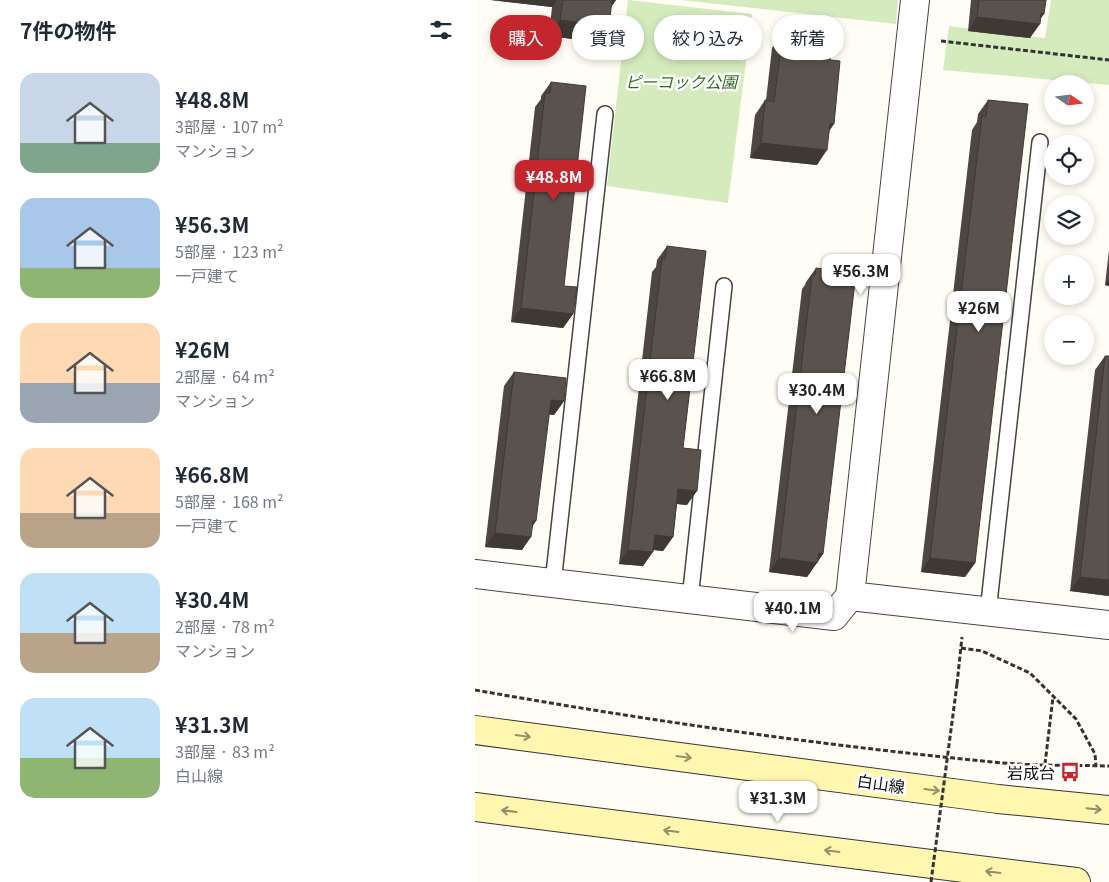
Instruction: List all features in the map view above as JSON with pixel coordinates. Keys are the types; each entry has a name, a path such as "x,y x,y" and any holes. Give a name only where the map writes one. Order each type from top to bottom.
{"street":[{"path":"475,574 834,616 849,596 915,0"},
{"path":"849,596 1109,625"},
{"name":"白山線","path":"475,730 998,799 1109,810"},
{"path":"475,806 1076,882"}],"lane":[{"path":"553,583 605,114"},
{"path":"988,612 1040,142"},
{"path":"691,599 723,286"}],"path":[{"path":"939,40 1109,60"},
{"path":"961,648 982,651 1030,673 1076,719 1095,754 1096,766"},
{"path":"931,882 957,684"},
{"path":"475,690 617,715 915,753 1005,763 1109,766"},
{"path":"1045,764 1053,696"}],"green space":[{"name":"ピーコック公園","path":"628,0 752,14 654,15 654,60 746,60 728,203 607,186 621,60 644,60 644,15 626,15"},
{"path":"681,0 898,0 896,24 844,18 844,15 815,15"},
{"path":"1051,0 1109,0 1109,85 1094,84 1094,75 1044,75 1044,79 943,70 949,26 1045,38"}],"building":[{"path":"563,0 612,0 610,15 572,15 572,21 562,20 561,15"},
{"path":"979,0 1046,0 1044,14 1041,13 1040,24 977,17"},
{"path":"779,60 840,61 834,124 830,123 827,150 761,143 765,100 774,102"},
{"path":"551,82 586,86 564,286 577,287 573,314 521,308 545,93 550,93"},
{"path":"988,100 1028,104 975,563 930,558 982,116 986,116"},
{"path":"667,246 706,251 683,448 701,450 697,491 678,489 673,537 655,535 653,552 628,550 662,259 665,259"},
{"path":"816,268 856,273 823,554 819,553 817,563 779,558 812,275 815,275"},
{"path":"1105,356 1109,356 1109,580 1080,577"},
{"path":"514,372 566,378 564,401 551,400 536,521 533,521 531,537 495,533"}],"place":[{"name":"岩成台","path":"1070,772"}]}
